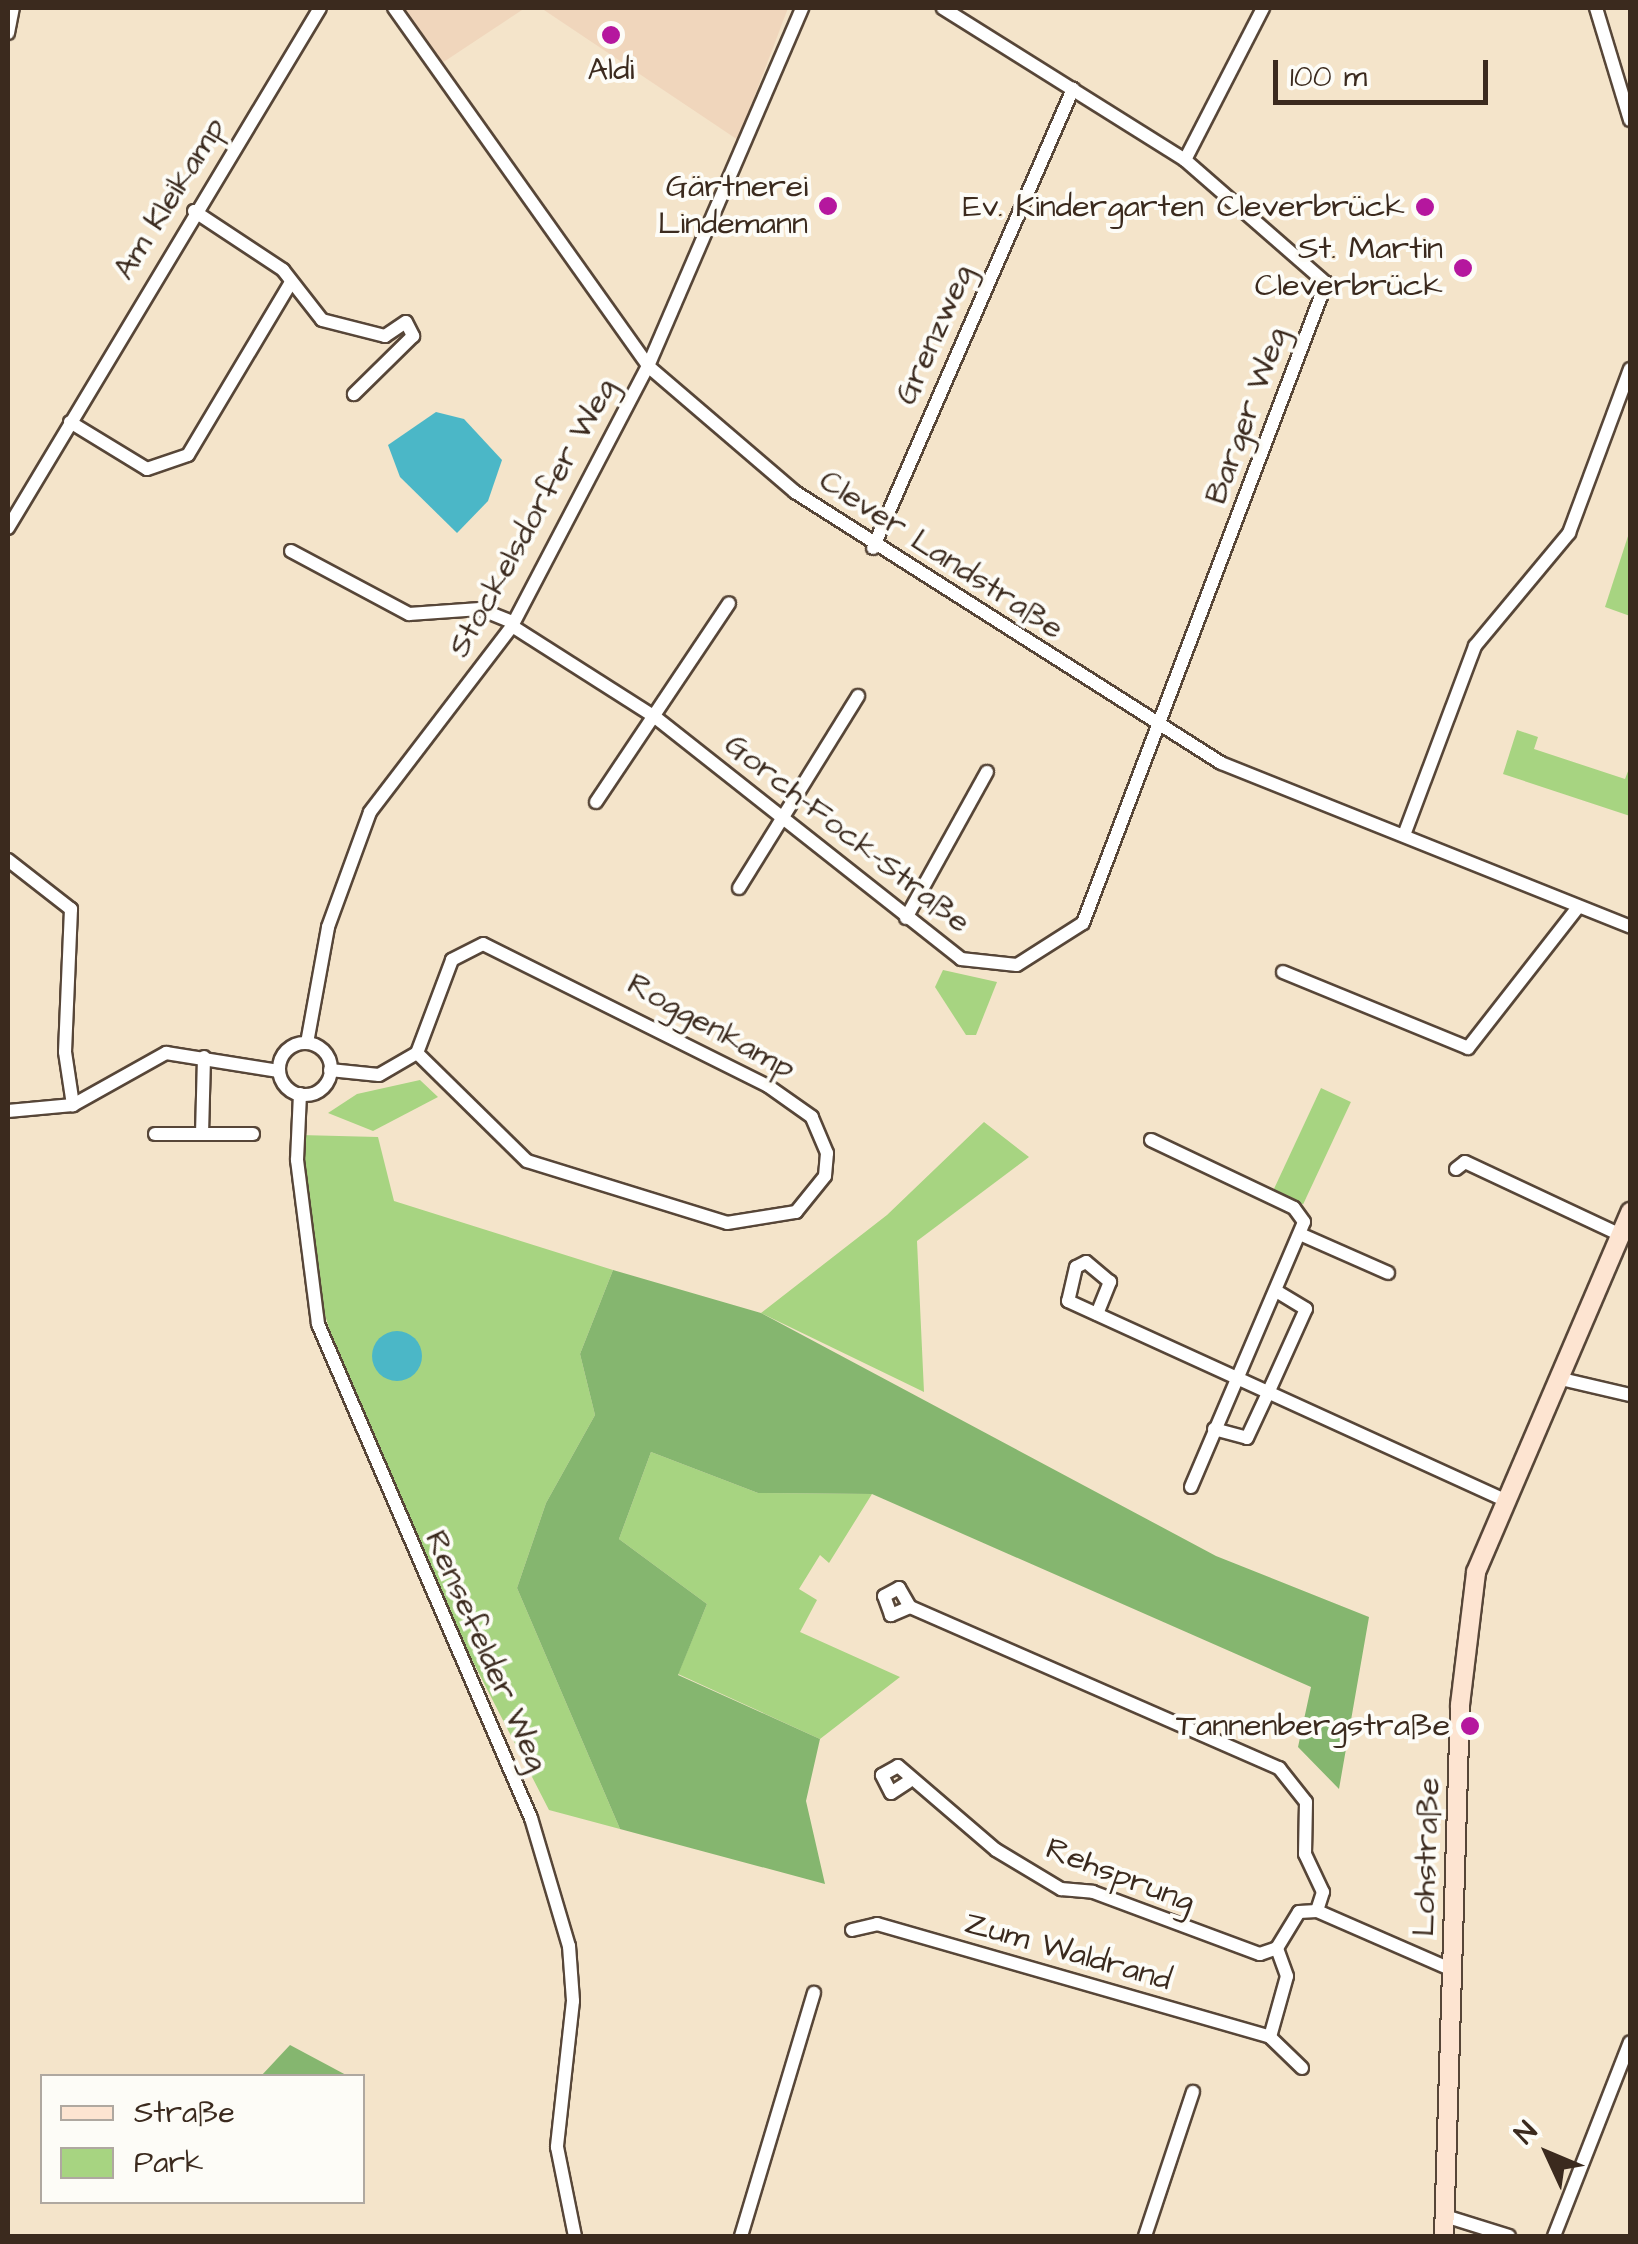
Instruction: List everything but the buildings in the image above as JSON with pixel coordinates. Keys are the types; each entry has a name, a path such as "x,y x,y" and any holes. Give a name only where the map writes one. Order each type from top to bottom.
{"main road":[{"name":"Lohstraße","path":"1444,2236 1464,1659 1476,1572 1503,1499 1630,1212"}],"street":[{"path":"8,33 13,8"},
{"name":"Am Kleikamp","path":"8,528 194,211 320,8"},
{"name":"Clever Landstraße","path":"394,8 648,366 873,548 1160,730 1630,927"},
{"name":"Stockelsdorfer Weg","path":"306,1043 328,928 370,812 512,624 648,366 802,8"},
{"name":"Barger Weg","path":"943,8 1185,160 1326,283 1160,730"},
{"path":"1185,160 1263,8"},
{"path":"1596,8 1630,120"},
{"name":"Grenzweg","path":"873,548 1072,89"},
{"path":"194,211 291,282 322,320 385,336 398,350"},
{"path":"70,422 146,469 188,455 291,282"},
{"path":"354,394 413,336 406,322 385,336"},
{"path":"1404,834 1475,646 1568,532 1630,368"},
{"name":"Gorch-Fock-Straße","path":"290,551 409,614 480,609 512,624 655,718 961,959 1018,965 1049,952 1101,892 1160,730"},
{"path":"596,802 730,603"},
{"path":"738,888 786,819 858,696"},
{"path":"906,918 988,772"},
{"path":"8,860 71,909 65,1052 73,1105"},
{"path":"1283,972 1468,1048 1578,907"},
{"name":"Roggenkamp","path":"484,944 768,1086 812,1116 827,1153 825,1176 814,1196 775,1220 727,1223 617,1192 527,1162 417,1053 452,960 484,944"},
{"path":"8,1111 73,1105 146,1059 204,1057 279,1071 300,1094 324,1086 330,1070 321,1049 306,1043 290,1048 279,1071"},
{"path":"330,1070 379,1074 417,1053"},
{"path":"202,1134 204,1057"},
{"name":"Rensefelder Weg","path":"300,1094 298,1160 318,1324 532,1818 569,1946 573,2001 557,2147 575,2236"},
{"path":"155,1134 253,1134"},
{"path":"1151,1140 1294,1208 1302,1236 1191,1487"},
{"path":"1456,1169 1465,1162 1621,1235"},
{"path":"1302,1236 1388,1273"},
{"path":"1214,1428 1247,1438 1306,1309 1276,1292"},
{"path":"1098,1314 1503,1499"},
{"path":"1557,1378 1630,1395"},
{"path":"910,1607 1278,1768 1306,1802 1305,1854 1323,1892 1317,1911"},
{"name":"Rehsprung","path":"908,1782 1061,1889 1092,1892 1260,1954 1277,1948"},
{"path":"1270,2036 1287,1976 1277,1948 1290,1920 1317,1911 1453,1970"},
{"name":"Zum Waldrand","path":"852,1930 876,1924 1270,2036 1302,2068"},
{"path":"740,2236 814,1993"},
{"path":"1554,2236 1630,2042"},
{"path":"1145,2236 1193,2092"},
{"path":"1445,2216 1509,2236"}],"shaded area":[{"path":"404,8 525,8 442,63"},
{"path":"541,8 788,8 738,140"}],"green space":[{"path":"1630,530 1630,616 1605,607"},
{"path":"1517,730 1538,737 1534,749 1625,779 1630,766 1630,816 1503,774"},
{"path":"943,970 997,982 976,1035 966,1035 935,987"},
{"path":"420,1080 438,1097 373,1131 328,1113 357,1094"},
{"path":"1321,1088 1351,1102 1303,1204 1273,1190"},
{"path":"984,1122 1029,1157 917,1241 924,1392 761,1313 887,1215"},
{"path":"300,1135 378,1137 394,1201 613,1270 580,1354 595,1415 546,1503 517,1588 620,1829 549,1810 365,1451 306,1250"},
{"path":"613,1270 761,1313 1216,1556 1369,1617 1339,1789 1298,1747 1311,1687 872,1494 758,1493 651,1452 619,1539 707,1604 678,1675 820,1739 806,1801 825,1884 620,1829 517,1588 546,1503 595,1415 580,1354"},
{"path":"651,1452 758,1493 872,1494 829,1563 820,1555 799,1589 817,1600 800,1632 900,1677 820,1739 678,1674 707,1604 619,1539"},
{"path":"290,2045 344,2074 263,2074"}],"water":[{"path":"436,412 464,419 502,460 488,501 457,533 400,477 388,445"},
{"path":"397,1331 414,1339 422,1356 414,1373 397,1381 380,1373 372,1356 380,1339"}],"place":[{"name":"Aldi","path":"611,35"},
{"name":"Gärtnerei Lindemann","path":"828,206"},
{"name":"Ev. Kindergarten Cleverbrück","path":"1425,207"},
{"name":"St. Martin Cleverbrück","path":"1463,268"},
{"name":"Tannenbergstraße","path":"1470,1726"}]}
